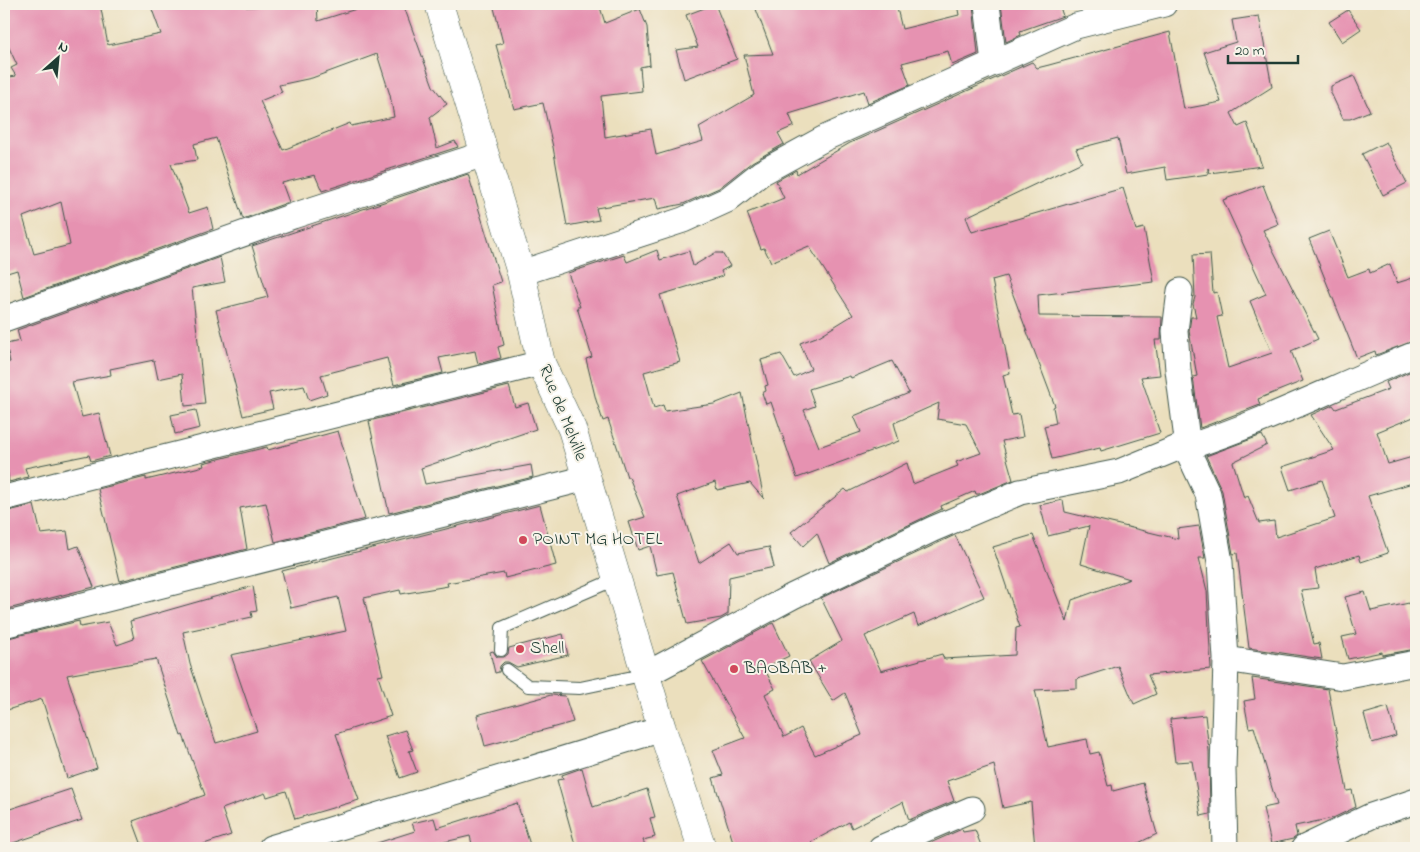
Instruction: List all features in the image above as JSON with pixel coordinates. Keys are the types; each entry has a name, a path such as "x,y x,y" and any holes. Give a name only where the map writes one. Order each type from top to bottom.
{"main road":[{"name":"Rue de Melville","path":"439,4 521,273 540,363 572,429 662,729 702,848"}],"street":[{"path":"987,4 994,63"},
{"path":"521,273 692,216 727,200 761,173 825,138 1076,26 1164,4"},
{"path":"4,319 293,216 484,154"},
{"path":"1180,291 1175,331 1186,446 1208,494 1220,562 1226,659 1223,770 1225,848"},
{"path":"647,674 793,596 933,529 1020,492 1119,472 1186,446 1234,432 1349,381 1416,354"},
{"path":"4,498 540,363"},
{"path":"4,625 587,478"},
{"path":"1226,659 1343,677 1416,663"},
{"path":"270,848 662,729"},
{"path":"1304,848 1371,816 1416,801"},
{"path":"881,848 972,809"}],"lane":[{"path":"502,650 502,628 618,578"},
{"path":"507,670 528,686 580,688 647,674"}],"building":[{"path":"16,4 100,4 108,45 161,34 150,4 246,4 246,7 317,4 318,21 372,4 403,4 433,86 447,104 430,117 437,148 455,141 458,147 322,191 315,175 282,183 289,202 243,219 216,138 194,144 197,160 171,164 189,213 208,207 213,229 24,297 17,270 4,274 4,78 16,76 11,68 17,65 4,37 4,8","holes":["377,54 390,95 394,117 351,126 350,123 283,150 260,101 282,92 279,85 312,78","61,202 70,245 34,254 23,217"]},
{"path":"493,4 599,4 605,23 640,9 647,27 650,65 640,67 642,91 601,96 605,137 651,129 656,155 703,141 699,127 754,95 744,55 773,54 754,4 896,4 902,29 959,15 957,4 973,4 978,54 952,65 948,51 902,63 910,85 868,103 864,91 789,114 794,126 778,133 784,144 752,162 719,188 683,204 658,209 655,198 596,208 599,220 567,226 543,103 514,109 496,45 503,43"},
{"path":"715,4 737,59 684,79 676,50 698,47 686,15"},
{"path":"1001,4 1059,4 1063,16 1020,31 1021,35 1006,42"},
{"path":"1348,10 1361,29 1342,42 1329,22"},
{"path":"1259,16 1272,87 1231,113 1238,127 1247,123 1262,166 1210,173 1208,168 1208,174 1167,180 1165,167 1126,174 1118,138 1076,149 1082,162 966,217 972,232 1123,188 1136,230 1144,228 1154,282 1038,295 1039,316 1162,317 1161,340 1155,340 1160,375 1141,377 1160,433 1101,451 1100,448 1052,459 1044,426 1056,423 1053,407 1055,406 1006,276 992,280 1010,373 1003,375 1012,415 1019,414 1023,437 1002,441 1013,480 979,494 976,494 975,491 941,506 942,509 829,563 817,533 803,546 791,532 845,489 848,492 907,463 913,484 958,466 956,462 981,453 966,424 937,419 939,403 894,423 899,441 797,478 771,402 766,404 762,393 766,391 765,386 768,385 761,360 781,354 794,377 811,369 800,343 819,336 853,315 809,246 771,262 764,248 761,249 747,213 784,198 776,181 796,170 797,174 850,143 1032,62 1037,68 1170,32 1184,109 1221,102 1204,52 1236,42 1232,20","holes":["892,361 909,393 854,416 861,432 819,447 804,410 815,406 809,389 850,376 851,378"]},
{"path":"1354,76 1370,111 1350,119 1343,119 1331,93 1331,86"},
{"path":"1386,142 1407,183 1383,195 1362,154"},
{"path":"468,174 501,282 492,285 504,345 498,347 501,358 478,364 475,351 439,358 443,373 394,385 387,358 321,375 327,394 309,400 304,386 269,393 273,409 243,416 216,310 268,297 252,246"},
{"path":"1263,185 1278,224 1263,230 1318,339 1291,351 1303,381 1258,399 1260,405 1200,428 1193,377 1197,376 1189,331 1191,317 1196,317 1193,304 1195,297 1193,255 1210,254 1213,293 1217,292 1222,316 1217,317 1228,368 1272,353 1250,301 1266,294 1223,200"},
{"path":"1329,231 1348,277 1369,269 1370,273 1390,264 1397,283 1416,277 1416,340 1376,355 1375,351 1357,358 1309,239"},
{"path":"657,250 660,260 689,251 693,266 715,253 722,253 730,266 721,271 723,276 660,295 680,362 644,372 654,408 663,405 665,411 714,404 742,393 764,499 750,483 717,490 715,482 677,496 699,563 731,542 738,553 769,547 774,567 729,577 728,614 721,618 687,624 673,572 657,575 650,546 638,550 629,522 645,517 629,477 627,477 608,419 603,421 596,400 586,359 592,357 577,307 580,307 568,273 624,255 627,262"},
{"path":"220,257 225,282 192,288 205,404 185,406 182,374 158,379 154,360 110,369 111,375 72,382 82,417 99,413 110,456 91,461 89,455 25,468 28,477 9,482 4,445 4,363 10,362 6,344 20,341 17,330"},
{"path":"1416,369 1416,416 1377,432 1388,464 1416,456 1416,482 1368,496 1388,553 1361,562 1359,555 1315,569 1318,588 1301,590 1314,644 1319,643 1322,659 1249,648 1237,553 1233,554 1222,491 1206,456 1262,435 1267,445 1233,462 1244,498 1248,496 1259,523 1274,521 1276,537 1335,518 1322,480 1290,490 1282,467 1334,450 1311,415 1333,405 1336,409 1389,389 1386,382"},
{"path":"509,386 515,407 528,403 536,429 421,468 425,484 531,465 533,477 389,513 369,421"},
{"path":"196,410 200,428 175,434 171,415"},
{"path":"338,431 365,519 275,542 266,503 240,508 247,549 120,581 98,489 146,477 146,480 204,466 203,463 267,447 268,450"},
{"path":"1063,500 1065,512 1178,539 1177,529 1199,526 1205,558 1199,558 1207,591 1211,669 1148,675 1156,694 1134,704 1118,666 1077,679 1077,688 1035,690 1048,747 1087,739 1090,754 1099,752 1108,786 1112,785 1113,791 1143,783 1157,834 1128,848 1035,848 1031,802 1003,808 994,765 947,781 954,801 909,820 903,802 852,828 849,822 811,842 814,848 735,848 713,778 723,775 713,750 745,738 702,661 773,623 789,656 764,668 775,689 765,694 784,737 801,728 815,755 862,735 845,693 833,701 809,661 842,641 821,598 955,535 984,597 918,626 914,614 865,636 881,671 942,654 944,659 1015,655 1016,628 1020,627 993,547 1033,535 1067,622 1072,600 1130,579 1081,564 1089,526 1048,536 1040,505"},
{"path":"34,505 41,534 67,531 70,549 78,546 94,587 4,610 4,512"},
{"path":"540,505 556,565 505,578 504,573 447,583 448,586 401,594 400,590 364,598 383,675 378,676 391,716 336,734 359,800 295,819 286,791 267,797 265,793 222,809 231,835 192,848 143,848 133,821 205,795 183,735 181,736 156,659 67,675 97,768 67,778 42,699 4,711 4,639 79,621 80,627 108,622 117,645 134,639 130,621 253,586 257,611 251,612 252,617 183,632 190,664 216,743 257,731 231,655 346,631 338,597 291,608 282,571"},
{"path":"1365,592 1371,611 1409,603 1416,637 1416,649 1382,655 1382,652 1348,659 1342,637 1356,634 1345,597"},
{"path":"563,634 568,655 517,667 504,662 500,666 499,672 495,673 490,652 493,651 497,657 504,657 508,654 509,648"},
{"path":"1252,678 1328,689 1347,791 1352,790 1356,807 1333,818 1295,826 1297,836 1293,839 1271,844 1263,808 1277,805 1254,727 1249,728 1244,701 1255,699"},
{"path":"551,695 565,696 573,722 485,746 477,715"},
{"path":"1388,707 1396,736 1372,743 1364,714"},
{"path":"1205,715 1209,751 1210,814 1201,816 1192,761 1175,762 1170,719"},
{"path":"405,730 413,750 409,751 417,772 400,778 385,736"},
{"path":"582,768 593,807 647,789 655,817 650,818 655,837 643,840 646,848 576,848 557,780 563,779 562,775"},
{"path":"71,789 82,820 4,846 4,811"},
{"path":"517,803 531,848 473,848 470,836 432,845 433,848 375,848 374,844 415,831 412,823 434,818 437,828"},
{"path":"962,829 963,832 975,830 982,848 919,848"}],"place":[{"name":"POINT MG HOTEL","path":"523,540"},
{"name":"Shell","path":"520,649"},
{"name":"BAOBAB +","path":"734,669"}]}
